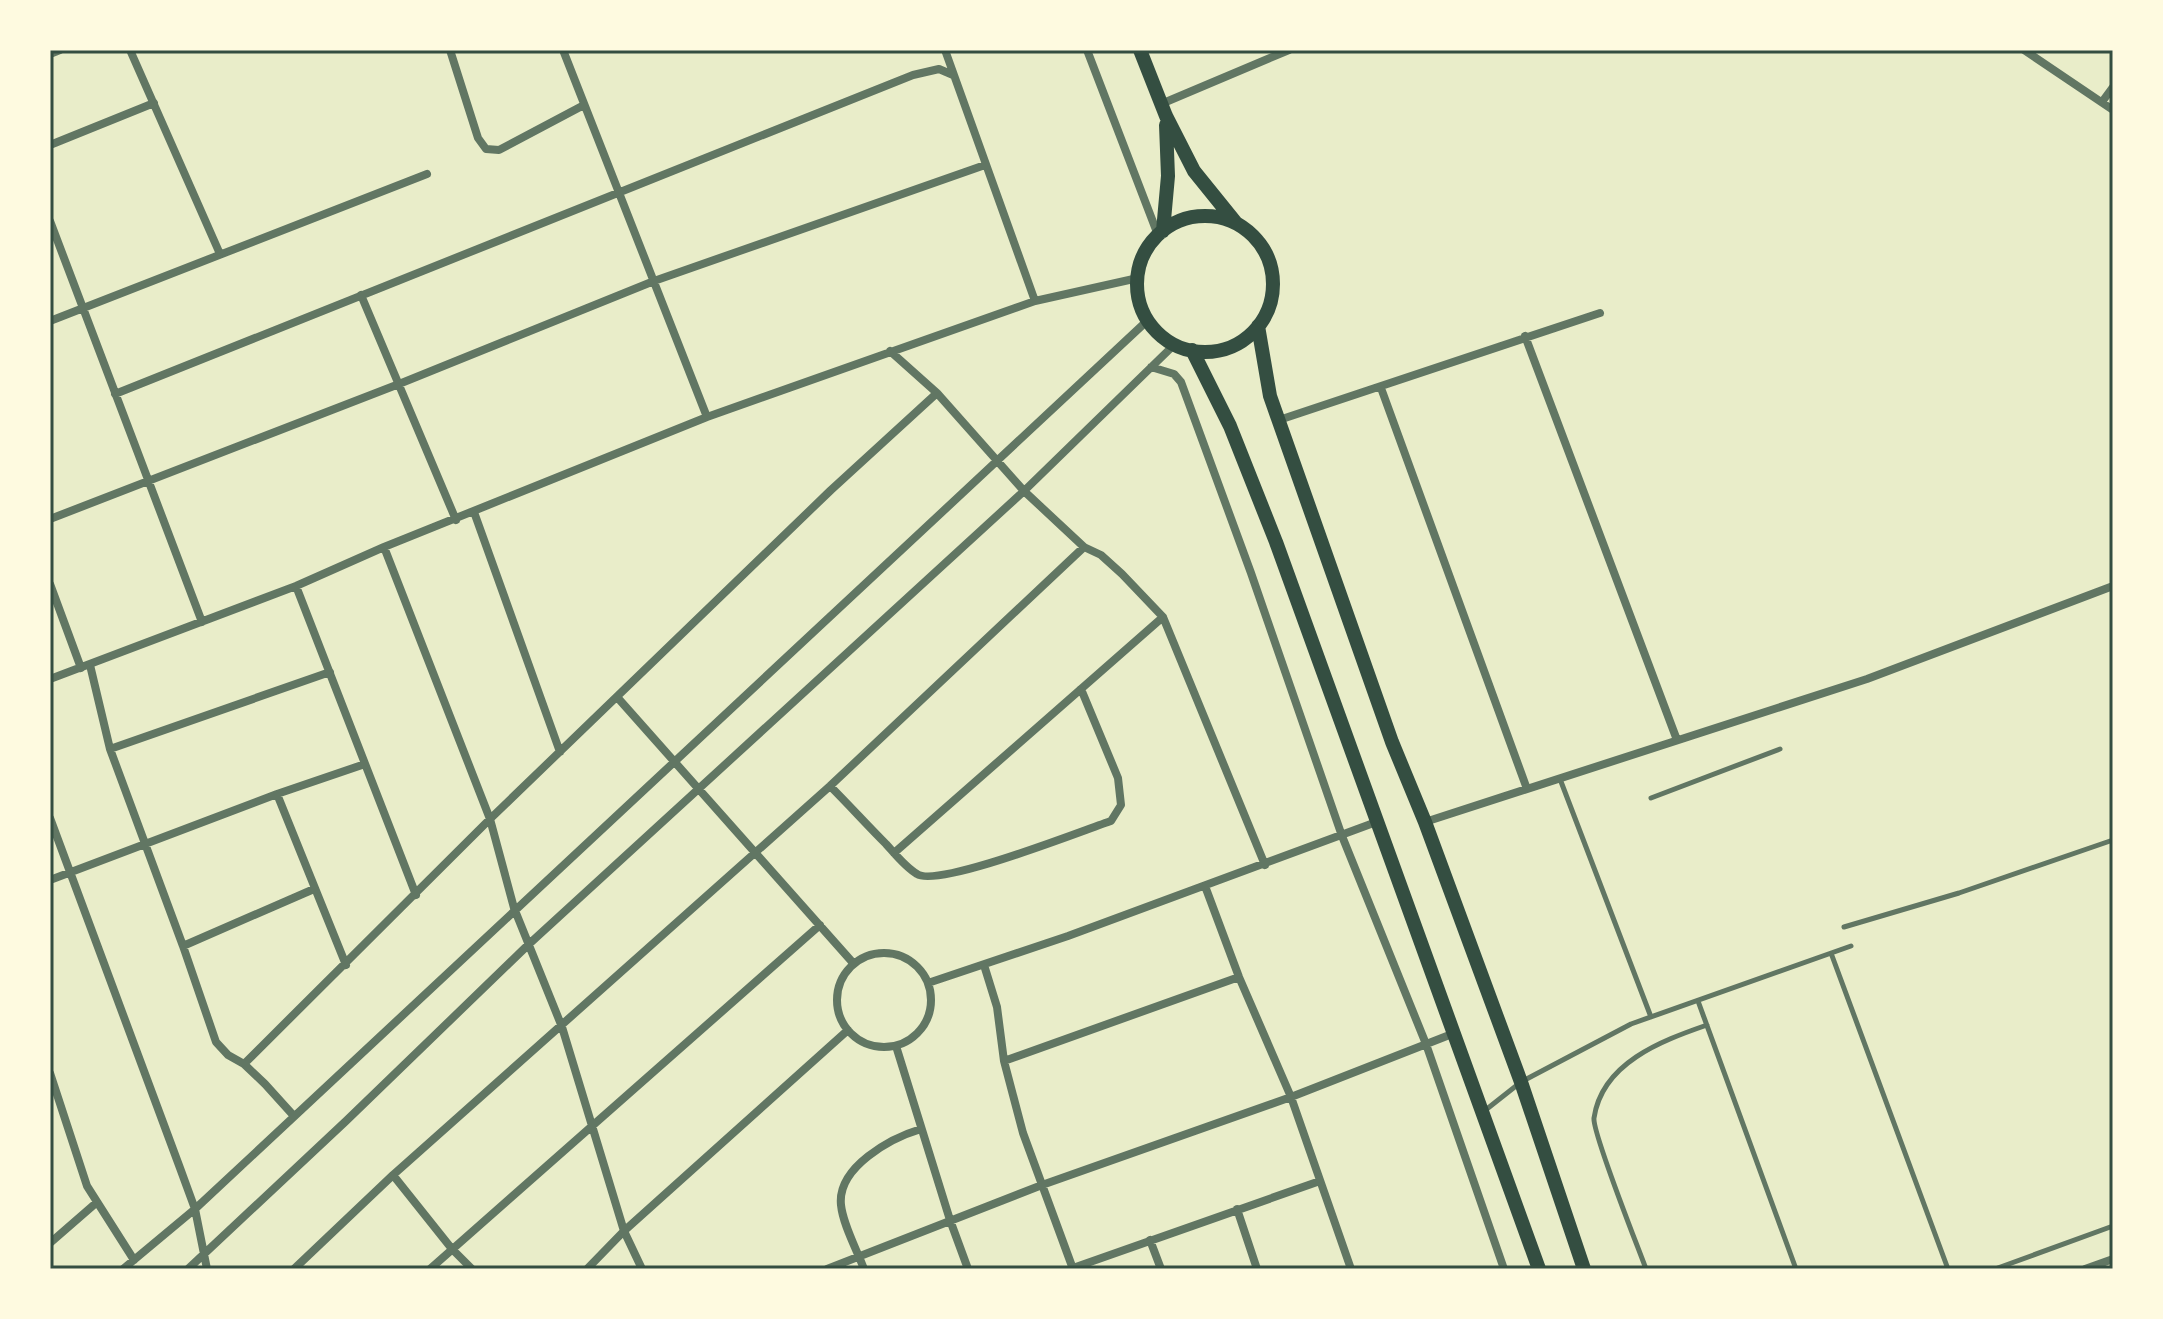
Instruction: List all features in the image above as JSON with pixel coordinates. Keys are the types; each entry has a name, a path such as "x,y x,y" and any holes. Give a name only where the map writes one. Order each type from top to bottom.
{"main road":[{"path":"1140,50 1164,110 1194,171 1236,223 1257,239 1271,267 1272,298 1258,326 1244,339 1224,349 1192,350 1175,344 1160,334 1148,320 1140,302 1138,278 1143,257 1160,233 1178,222 1195,217 1219,217 1236,223"},
{"path":"1160,233 1168,176 1164,110"},
{"path":"1258,326 1270,396 1392,742 1425,822 1521,1082 1584,1269"},
{"path":"1192,350 1230,426 1276,542 1539,1269"}],"street":[{"path":"50,54 60,50"},
{"path":"130,50 220,254"},
{"path":"450,50 478,138 486,149 499,150 584,105"},
{"path":"563,50 707,417"},
{"path":"945,50 1035,301"},
{"path":"1087,50 1160,233"},
{"path":"1164,110 1289,50"},
{"path":"2024,50 2113,110"},
{"path":"115,394 913,75 939,69 953,75"},
{"path":"2102,102 2113,87"},
{"path":"50,145 154,103"},
{"path":"50,519 654,281 985,165"},
{"path":"50,321 427,174"},
{"path":"50,221 202,622"},
{"path":"50,679 296,586 384,547 707,417 1035,301 1138,278"},
{"path":"361,295 456,520"},
{"path":"1279,420 1600,313"},
{"path":"123,1269 195,1209 514,908 1148,320"},
{"path":"1525,336 1677,740"},
{"path":"188,1269 528,945 1024,491 1175,344"},
{"path":"890,351 937,393 1024,491 1084,547 1112,564 1163,617 1265,865"},
{"path":"1151,367 1174,374 1181,382 1342,836 1426,1044 1504,1269"},
{"path":"1381,388 1527,789"},
{"path":"244,1064 490,819 831,490 937,393"},
{"path":"474,512 560,752"},
{"path":"384,547 490,819 514,908 562,1027 624,1231 642,1269"},
{"path":"294,1269 393,1175 830,786 1084,547"},
{"path":"50,584 85,667 110,749 216,1042 228,1055 244,1064 293,1115"},
{"path":"296,586 416,895"},
{"path":"1425,822 1867,679 2113,586"},
{"path":"894,853 1163,617"},
{"path":"110,749 330,672"},
{"path":"830,786 918,875 935,878 963,872 1111,821 1121,805 1118,778 1081,689"},
{"path":"617,697 854,964"},
{"path":"50,880 365,764"},
{"path":"277,794 346,965"},
{"path":"50,818 195,1209 207,1269"},
{"path":"928,983 1265,865 1379,821"},
{"path":"1205,886 1239,977 1291,1097 1351,1269"},
{"path":"183,946 314,889"},
{"path":"430,1269 820,925"},
{"path":"894,954 913,963 928,983 931,999 927,1020 914,1037 896,1046 875,1047 855,1038 838,1012 841,981 854,964 873,955 894,954"},
{"path":"984,965 997,1007 1004,1061 1023,1133 1073,1268 1320,1181"},
{"path":"1004,1061 1239,977"},
{"path":"587,1269 624,1231 848,1030"},
{"path":"827,1269 1042,1185 1291,1097 1452,1034"},
{"path":"896,1046 968,1269"},
{"path":"51,1078 87,1186 134,1260"},
{"path":"864,1269 841,1206 842,1191 847,1179 879,1148 899,1136 921,1129"},
{"path":"393,1175 452,1249 472,1269"},
{"path":"50,1243 96,1203"},
{"path":"1237,1209 1257,1269"},
{"path":"1150,1240 1161,1269"},
{"path":"2085,1269 2113,1259"}],"lane":[{"path":"1651,798 1780,749"},
{"path":"1560,778 1651,1017"},
{"path":"1844,927 1959,893 2113,840"},
{"path":"1482,1112 1521,1082 1604,1038 1651,1017 1851,946"},
{"path":"1831,953 1948,1269"},
{"path":"1698,1001 1796,1269"},
{"path":"1646,1269 1593,1121 1601,1094 1613,1073 1675,1036 1707,1025"},
{"path":"1995,1269 2113,1226"}]}
